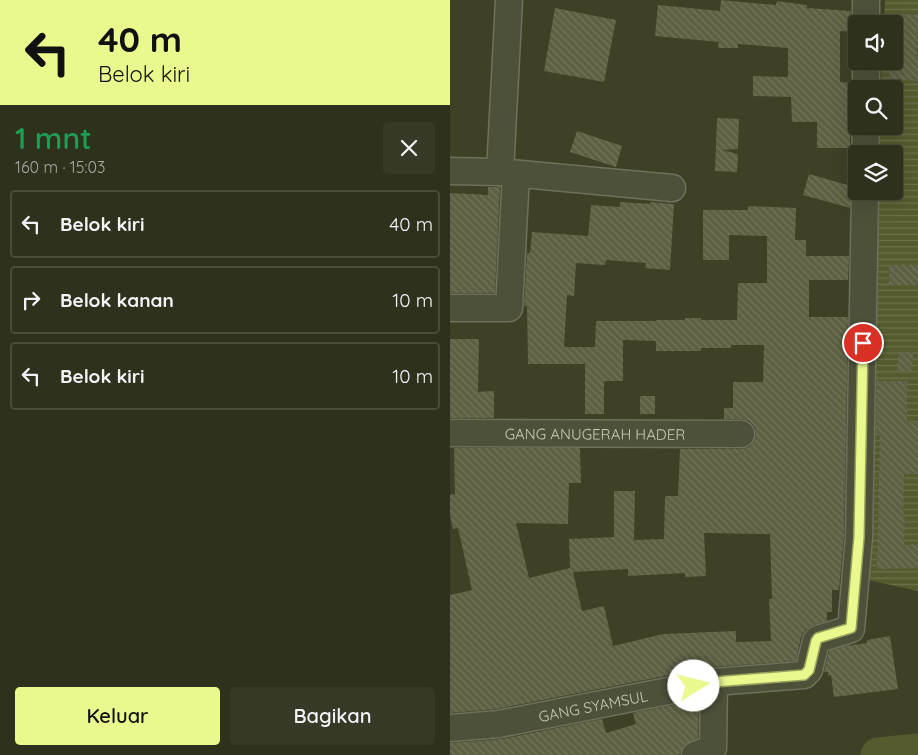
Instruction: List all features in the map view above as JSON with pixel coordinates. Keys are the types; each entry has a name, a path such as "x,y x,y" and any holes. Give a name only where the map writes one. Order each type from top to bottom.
{"street":[{"path":"450,308 509,308 509,0"},
{"path":"866,0 866,15"},
{"path":"450,171 508,173 672,188"},
{"name":"GANG SYAMSUL","path":"450,728 499,724 714,682 796,677 804,675 809,670 818,638 851,628 859,537 865,200"},
{"name":"GANG ANUGERAH HADER","path":"450,433 741,434"},
{"path":"705,754 714,746 714,682"}],"shaded area":[{"path":"885,0 918,0 918,591 868,580 878,200 903,200 903,145 879,145 880,135 903,135 903,80 881,80 882,70 903,70 903,15 884,15"}],"building":[{"path":"721,0 776,5 777,1 807,5 807,8 851,11 851,15 848,15 848,32 840,31 840,82 848,83 848,135 850,135 850,145 848,145 848,148 817,148 817,122 792,122 791,97 753,96 753,76 788,77 788,48 738,44 738,48 718,48 719,42 655,36 658,5 720,11"},
{"path":"555,8 616,20 604,82 544,71"},
{"path":"894,14 918,15 916,56 918,56 918,81 889,79 890,70 903,70 903,15"},
{"path":"717,118 739,119 738,149 722,150 738,154 737,172 715,171"},
{"path":"577,131 622,146 616,167 570,152"},
{"path":"809,174 848,185 850,208 803,195"},
{"path":"488,187 500,187 495,293 450,293 450,193 488,195"},
{"path":"620,202 674,204 670,270 645,268 646,263 606,260 605,265 576,263 574,296 567,295 564,347 595,347 596,321 656,321 685,320 685,318 737,320 738,283 767,283 767,236 729,235 729,260 703,260 703,210 748,210 748,206 796,208 795,240 806,240 806,256 849,256 848,280 809,280 809,317 848,317 844,536 839,590 832,590 832,612 827,612 827,621 813,625 805,630 801,637 796,661 711,667 497,709 450,713 450,595 472,590 458,528 453,529 450,514 450,495 455,494 454,448 580,448 581,483 569,483 568,524 516,523 529,578 570,568 569,539 614,537 614,491 635,491 634,540 664,539 665,496 678,496 680,449 741,449 749,447 754,441 756,434 754,426 749,421 742,419 724,419 724,408 733,408 733,382 763,382 764,345 731,345 731,348 701,348 701,351 656,351 656,341 623,340 623,381 604,381 604,414 585,414 585,364 528,364 527,306 524,306 527,253 530,253 532,232 588,236 591,205 620,207","holes":["704,533 770,534 772,599 769,599 771,641 736,642 736,631 663,634 613,646 604,606 582,611 573,572 628,569 628,576 685,573 685,577 706,576"]},
{"path":"889,265 918,265 918,285 889,285"},
{"path":"450,339 479,339 478,392 494,391 494,418 450,418"},
{"path":"898,352 913,352 912,371 897,371"},
{"path":"877,381 907,381 907,423 918,423 918,474 904,474 903,516 905,516 904,545 918,544 918,568 878,569 877,567 880,434 876,434"},
{"path":"640,396 655,396 655,414 640,414"},
{"path":"890,636 898,689 834,697 831,675 828,676 828,672 824,672 829,651 845,646 867,643 867,640"},
{"path":"699,700 698,738 684,745 680,754 677,755 450,755 450,743 502,739 602,719 606,733 636,724 633,713"}],"waterway":[{"path":"878,755 918,751"}],"route":[{"path":"694,686 714,682 804,675 809,670 818,638 851,628 859,537 863,343"}]}
